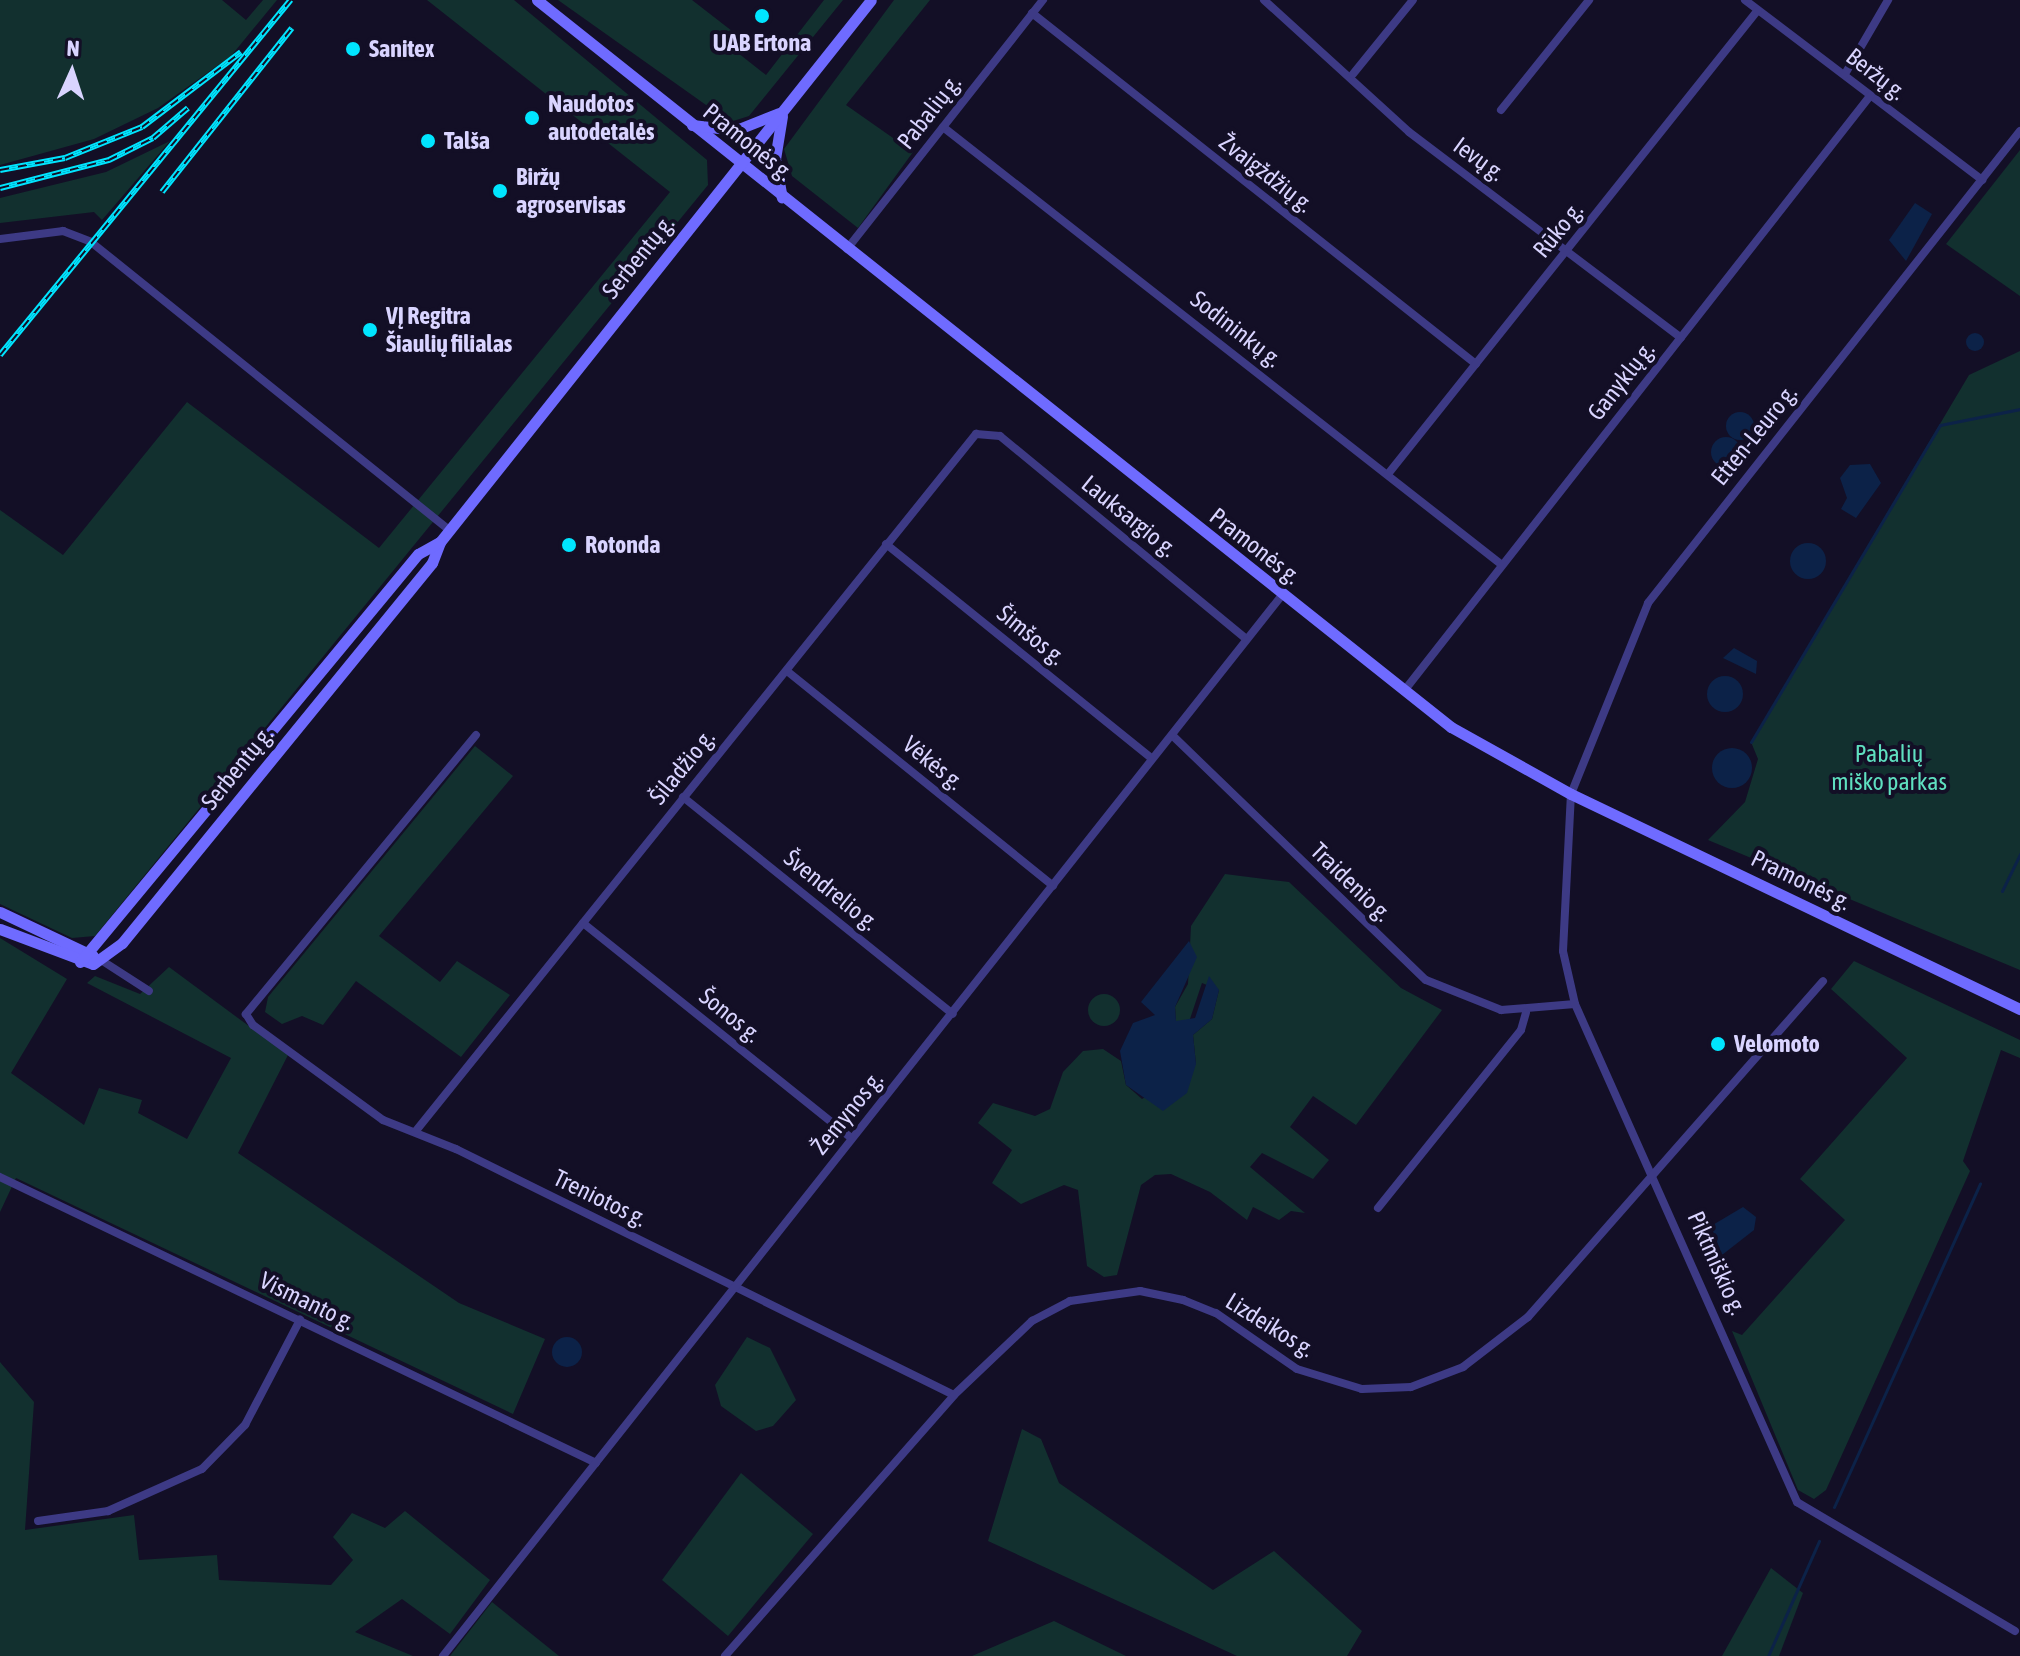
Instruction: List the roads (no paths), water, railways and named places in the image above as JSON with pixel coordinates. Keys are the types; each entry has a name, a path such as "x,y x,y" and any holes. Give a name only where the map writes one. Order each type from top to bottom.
{"main road":[{"name":"Pramonės g.","path":"537,0 1282,595 1475,743 1571,794 2020,1009"},
{"name":"Serbentų g.","path":"101,960 422,576 449,530 871,0"},
{"path":"691,125 736,130 783,111"},
{"path":"782,198 775,159 783,111"},
{"name":"Serbentų g.","path":"84,958 418,554 440,542"},
{"path":"0,912 84,958"},
{"path":"0,929 84,958 101,960"}],"street":[{"name":"Pabalių g.","path":"847,249 1043,0"},
{"name":"Ievų g.","path":"1264,0 1353,74 1409,132 1569,249 1681,338"},
{"path":"1353,74 1413,0"},
{"path":"1501,110 1589,0"},
{"name":"Beržų g.","path":"1745,0 1982,180"},
{"path":"1845,74 1888,0"},
{"name":"Rūko g.","path":"1388,474 1758,10"},
{"name":"Žvaigždžių g.","path":"1032,13 1476,364"},
{"name":"Ganyklų g.","path":"1404,691 1870,96"},
{"name":"Sodininkų g.","path":"943,127 1502,565"},
{"name":"Etten-Leuro g.","path":"1571,794 1657,587 2020,131"},
{"path":"0,239 63,231 91,242 449,530"},
{"name":"Šiladžio g.","path":"415,1132 886,544 983,430"},
{"name":"Lauksargio g.","path":"983,430 1000,436 1246,639"},
{"name":"Šimšos g.","path":"886,544 1151,758"},
{"name":"Žemynos g.","path":"443,1656 1282,595"},
{"name":"Vėkės g.","path":"787,671 1053,886"},
{"name":"Treniotos g.","path":"476,735 246,1014 362,1109 954,1395"},
{"name":"Traidenio g.","path":"1173,736 1426,980 1479,1004 1526,1013 1575,1004"},
{"name":"Piktmiškio g.","path":"1571,794 1563,951 1575,1004 1655,1173 1797,1502 2015,1631"},
{"name":"Švendrelio g.","path":"683,797 953,1014"},
{"name":"Šonos g.","path":"583,923 851,1138"},
{"path":"101,960 149,991"},
{"name":"Lizdeikos g.","path":"725,1656 954,1395 1032,1321 1110,1291 1140,1291 1216,1313 1297,1369 1338,1383 1388,1388 1439,1379 1528,1317 1823,981"},
{"path":"1378,1208 1521,1030 1526,1013"},
{"name":"Vismanto g.","path":"0,1177 596,1463"},
{"path":"38,1521 108,1511 202,1469 245,1425 300,1320"}],"water":[{"path":"1915,203 1932,214 1906,261 1889,240"},
{"path":"1975,333 1984,342 1975,351 1966,342"},
{"path":"1740,412 1750,416 1754,426 1750,436 1740,440 1730,436 1726,426 1730,416"},
{"path":"1726,437 1737,441 1741,452 1737,463 1726,467 1715,463 1711,452 1715,441"},
{"path":"1870,464 1881,483 1856,518 1841,509 1847,498 1840,478 1850,465"},
{"path":"1808,543 1821,548 1826,561 1821,574 1808,579 1795,574 1790,561 1795,548"},
{"path":"1734,648 1757,661 1756,674 1723,658"},
{"path":"1725,676 1737,682 1743,694 1737,706 1725,712 1713,706 1707,694 1713,682"},
{"path":"1732,748 1746,754 1752,768 1746,782 1732,788 1718,782 1712,768 1718,754"},
{"path":"1189,941 1197,957 1175,1007 1176,1021 1195,1018 1209,976 1219,990 1212,1019 1193,1035 1196,1064 1187,1093 1163,1111 1126,1085 1120,1051 1133,1023 1155,1015 1141,1002"},
{"path":"1743,1207 1756,1217 1754,1230 1722,1255 1711,1226"},
{"path":"567,1337 578,1341 582,1352 578,1363 567,1367 556,1363 552,1352 556,1341"}],"waterway":[{"path":"1751,742 1940,425 2020,409"},
{"path":"2002,891 2020,854"},
{"path":"1834,1507 1980,1183"},
{"path":"1768,1656 1819,1541"}],"railway":[{"path":"0,355 291,0"},
{"path":"162,192 292,28"},
{"path":"0,170 65,158 142,127 241,52"},
{"path":"0,188 109,160 153,138 188,108"}],"place":[{"name":"UAB Ertona","path":"762,16"},
{"name":"Sanitex","path":"353,49"},
{"name":"Naudotos autodetalės","path":"532,118"},
{"name":"Talša","path":"428,141"},
{"name":"Biržų agroservisas","path":"500,191"},
{"name":"VĮ Regitra Šiaulių filialas","path":"370,330"},
{"name":"Rotonda","path":"569,545"},
{"name":"Velomoto","path":"1718,1044"}],"park label":[{"name":"Pabalių miško parkas","path":"1889,768"}]}
